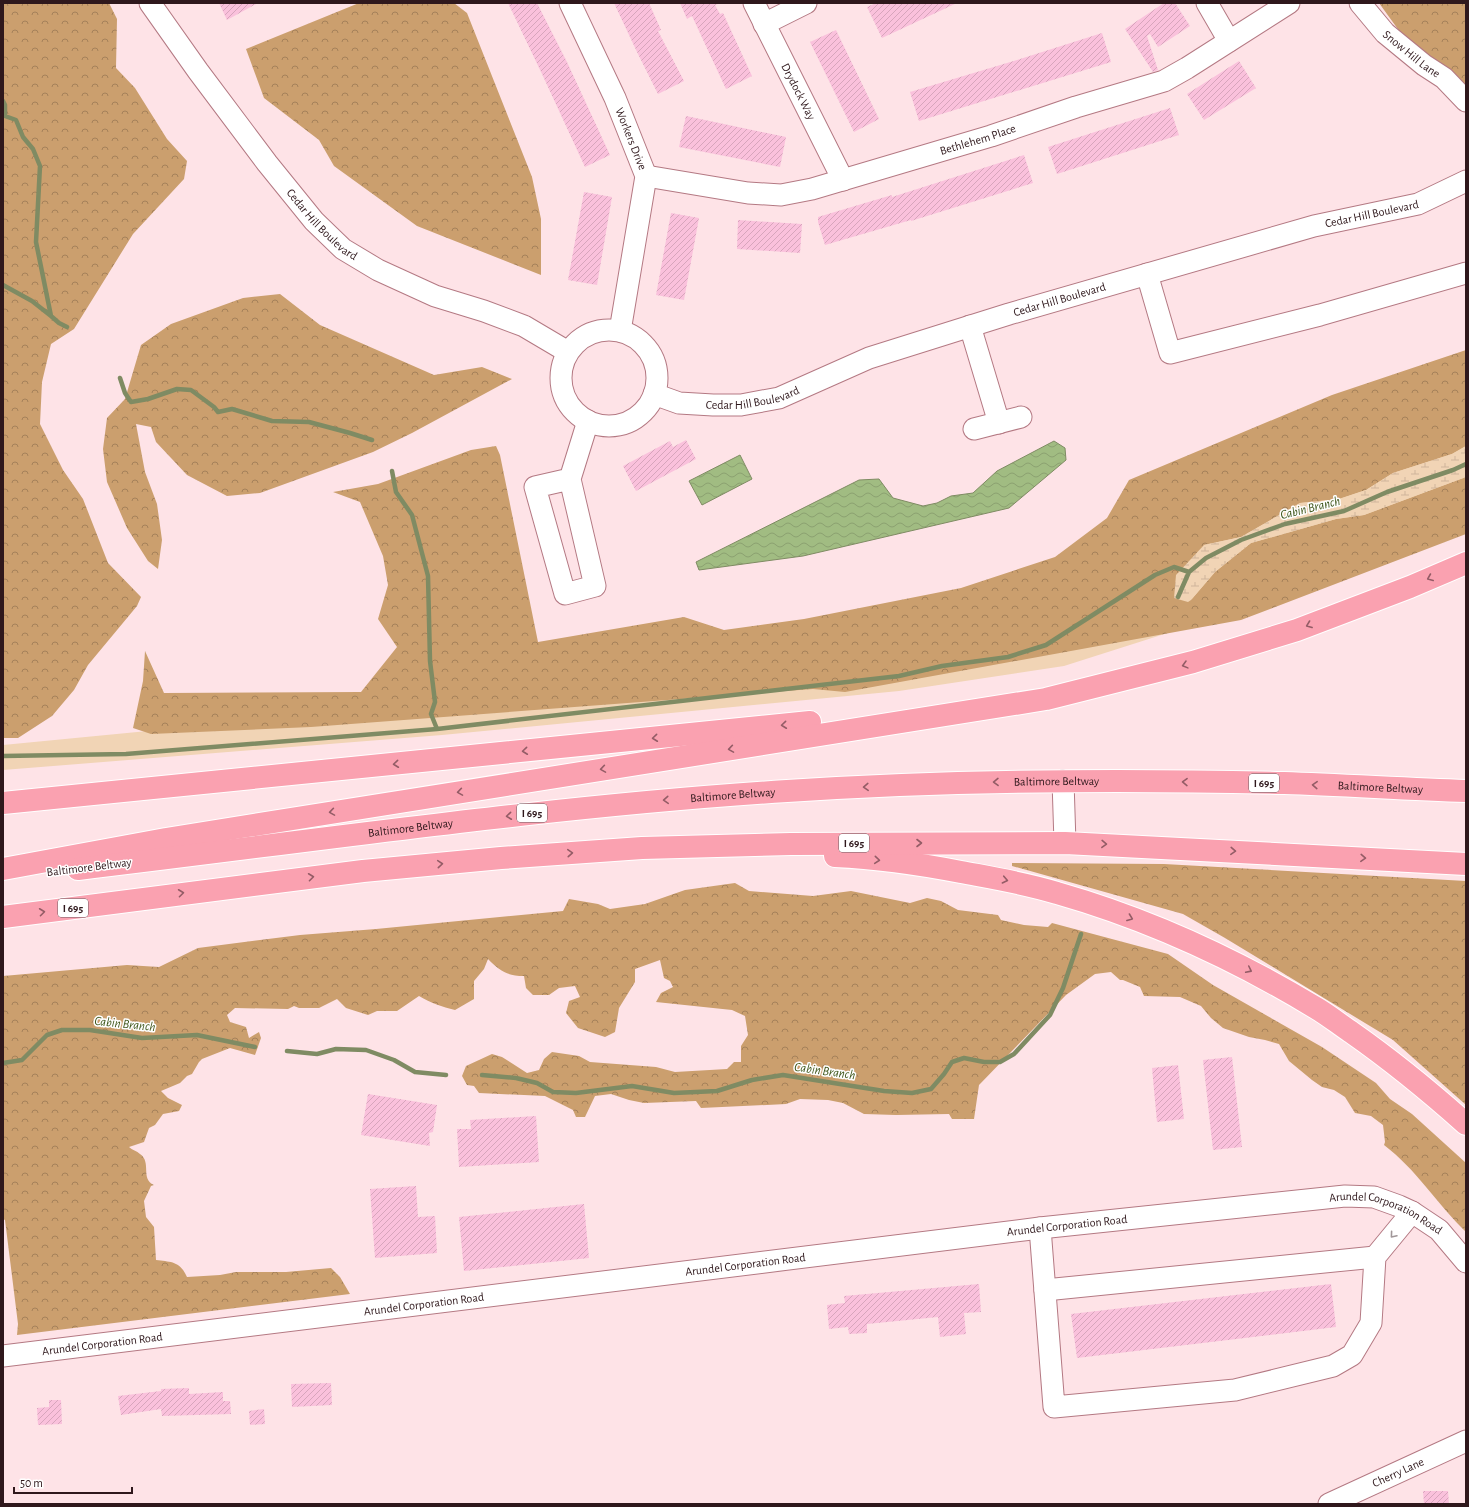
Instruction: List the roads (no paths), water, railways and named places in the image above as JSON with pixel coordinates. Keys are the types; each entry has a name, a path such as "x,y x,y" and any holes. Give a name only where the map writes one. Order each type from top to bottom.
{"highway":[{"path":"3,869 174,837 1046,699 1193,662 1297,630 1410,587 1466,563"},
{"path":"3,803 1046,699"},
{"name":"Baltimore Beltway","path":"3,878 500,817 638,802 789,791 942,784 1063,781 1287,783 1466,791"},
{"name":"I 695","path":"3,917 363,871 501,858 642,848 791,844 1065,843 1466,864"},
{"path":"642,848 845,857 897,861 1007,880 1057,893 1123,915 1193,942 1257,974 1318,1009 1377,1051 1434,1095 1466,1124"}],"street":[{"name":"Cedar Hill Boulevard","path":"150,3 198,71 267,163 314,221 343,249 378,270 436,296 484,311 524,326 568,352"},
{"name":"Workers Drive","path":"570,3 615,98 646,176 620,331"},
{"name":"Drydock Way","path":"754,3 843,180"},
{"path":"764,24 806,3"},
{"path":"1207,3 1229,41"},
{"name":"Bethlehem Place","path":"646,176 748,193 780,196 812,189 1164,81 1289,3"},
{"name":"Snow Hill Lane","path":"1360,3 1385,34 1424,65 1444,78 1466,101"},
{"name":"Cedar Hill Boulevard","path":"654,394 679,403 713,405 741,405 779,398 869,358 970,326 1314,226 1418,204 1466,181"},
{"path":"1148,274 1170,353 1320,315 1466,273"},
{"path":"970,326 999,423"},
{"path":"600,331 620,331 629,334 642,342 651,354 656,368 657,383 653,398 644,411 632,420 618,425 603,426 588,421 576,413 567,401 562,387 561,372 568,352 585,336 600,331"},
{"path":"974,430 1021,417"},
{"path":"570,479 535,486 565,594 595,586 570,479 588,421"},
{"path":"1063,781 1065,843"},
{"name":"Arundel Corporation Road","path":"3,1356 1040,1228 1345,1196 1374,1197 1412,1212 1439,1230 1466,1262"},
{"path":"1040,1228 1054,1407 1235,1390 1333,1366 1352,1355 1371,1323 1375,1257 1412,1212"},
{"path":"1045,1290 1375,1257"},
{"name":"Cherry Lane","path":"1330,1504 1466,1441"}],"water":[{"path":"1054,441 1065,448 1066,460 1009,508 803,556 699,570 696,562 859,480 879,479 893,498 923,506 937,503 951,496 973,493 997,471"},
{"path":"740,455 752,479 702,505 689,481"}],"waterway":[{"path":"3,101 5,105 5,116 16,120 23,137 33,149 40,166 36,242 51,316 59,323 67,327"},
{"path":"3,285 32,301 51,316"},
{"path":"120,378 125,393 131,402 148,399 177,389 191,390 214,407 218,412 232,409 272,421 309,422 372,440"},
{"name":"Cabin Branch","path":"1178,597 1189,572 1206,558 1241,540 1285,524 1344,511 1387,492 1453,470 1466,464"},
{"path":"392,471 396,492 412,515 428,576 430,661 435,702 431,714 437,729"},
{"path":"3,756 126,754 437,729 899,676 942,666 1008,657 1046,645 1155,575 1174,567 1189,572"},
{"name":"Cabin Branch","path":"482,1075 516,1078 537,1083 553,1092 576,1093 632,1086 674,1093 717,1091 752,1080 783,1075 884,1091 912,1093 931,1089 952,1062 964,1058 984,1062 1000,1062 1014,1054 1050,1015 1063,988 1081,934"},
{"name":"Cabin Branch","path":"3,1063 22,1060 47,1035 62,1030 90,1030 142,1038 197,1035 255,1047"},
{"name":"Cabin Branch","path":"287,1051 317,1054 336,1049 366,1050 394,1060 415,1072 446,1075"}]}
